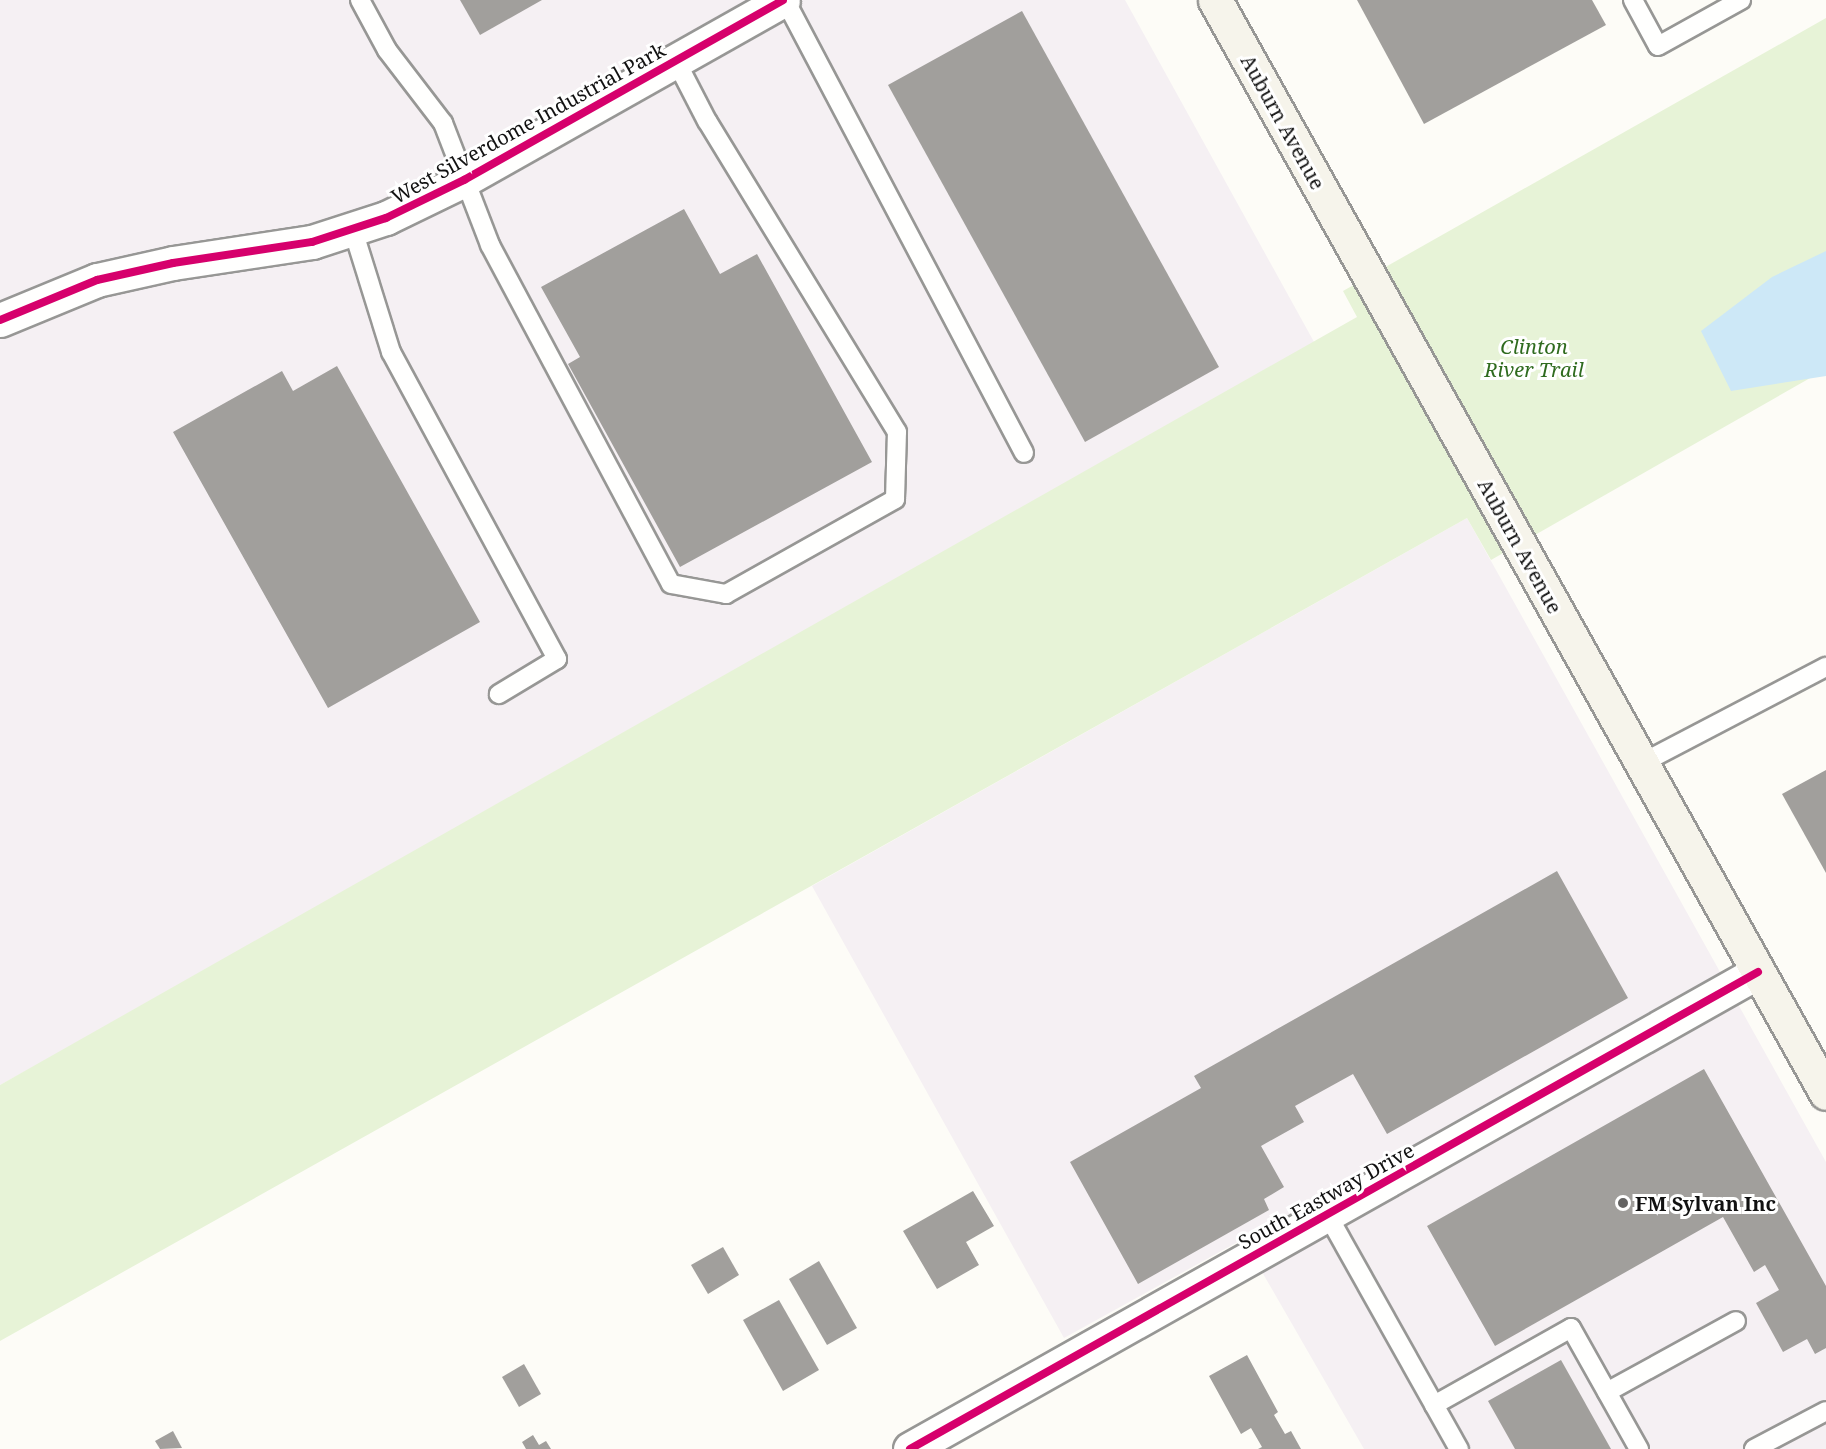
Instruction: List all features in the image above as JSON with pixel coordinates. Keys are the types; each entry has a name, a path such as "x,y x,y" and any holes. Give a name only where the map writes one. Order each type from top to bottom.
{"main road":[{"name":"Auburn Avenue","path":"1215,0 1826,1093"}],"street":[{"name":"West Silverdome Industrial Park","path":"0,320 64,292 120,274 263,252 353,230 425,201 784,0"},
{"name":"South Eastway Drive","path":"910,1449 1758,972"}],"lane":[{"path":"360,0 387,50 443,123 490,244 671,584 726,594 895,499 897,432 707,121 676,61"},
{"path":"784,0 1024,453"},
{"path":"1634,0 1658,46 1741,0"},
{"path":"353,230 391,352 557,659 499,694"},
{"path":"1642,763 1826,667"},
{"path":"1327,1214 1459,1449"},
{"path":"1607,1392 1736,1321"},
{"path":"1434,1405 1572,1328 1639,1449"},
{"path":"1754,1449 1826,1411"}],"shaded area":[{"path":"0,0 1125,0 1324,360 0,1085"},
{"path":"1467,518 1826,1162 1826,1449 1364,1449 1243,1239 1064,1338 812,886"}],"green space":[{"name":"Clinton River Trail","path":"1826,18 1826,369 1491,560 1467,518 0,1341 0,1085 1357,317 1343,291"}],"water":[{"path":"1826,251 1826,376 1731,391 1701,331 1772,277"}],"building":[{"path":"460,0 542,0 480,35"},
{"path":"1357,0 1592,0 1606,25 1424,124"},
{"path":"1022,11 1219,367 1085,442 888,85"},
{"path":"684,209 720,274 757,254 872,462 680,567 568,364 580,357 541,287"},
{"path":"337,366 480,622 328,708 173,432 282,371 293,391"},
{"path":"1826,770 1826,873 1782,794"},
{"path":"1557,871 1628,998 1387,1134 1353,1074 1295,1106 1304,1122 1261,1146 1284,1187 1264,1199 1269,1210 1138,1284 1070,1162 1201,1088 1194,1076"},
{"name":"FM Sylvan Inc","path":"1704,1069 1826,1286 1826,1348 1815,1354 1807,1339 1783,1352 1756,1303 1779,1290 1765,1265 1754,1272 1723,1217 1495,1346 1427,1226"},
{"path":"973,1191 994,1226 966,1242 979,1265 937,1289 903,1231"},
{"path":"723,1247 739,1275 708,1294 691,1265"},
{"path":"819,1261 857,1328 827,1345 789,1279"},
{"path":"779,1300 819,1370 783,1391 743,1320"},
{"path":"1247,1355 1278,1412 1274,1415 1285,1434 1291,1431 1301,1449 1258,1449 1262,1447 1251,1428 1241,1434 1209,1376"},
{"path":"1561,1360 1611,1449 1515,1449 1488,1401"},
{"path":"524,1364 541,1394 519,1407 502,1377"},
{"path":"173,1431 182,1448 160,1449 155,1441"},
{"path":"533,1435 539,1445 546,1441 551,1449 526,1449 522,1442"}],"cycle path":[{"path":"0,320 97,280 173,263 312,242 386,218 464,180 783,0"},
{"path":"910,1449 1758,972"}],"place":[{"name":"FM Sylvan Inc","path":"1623,1203"}]}
